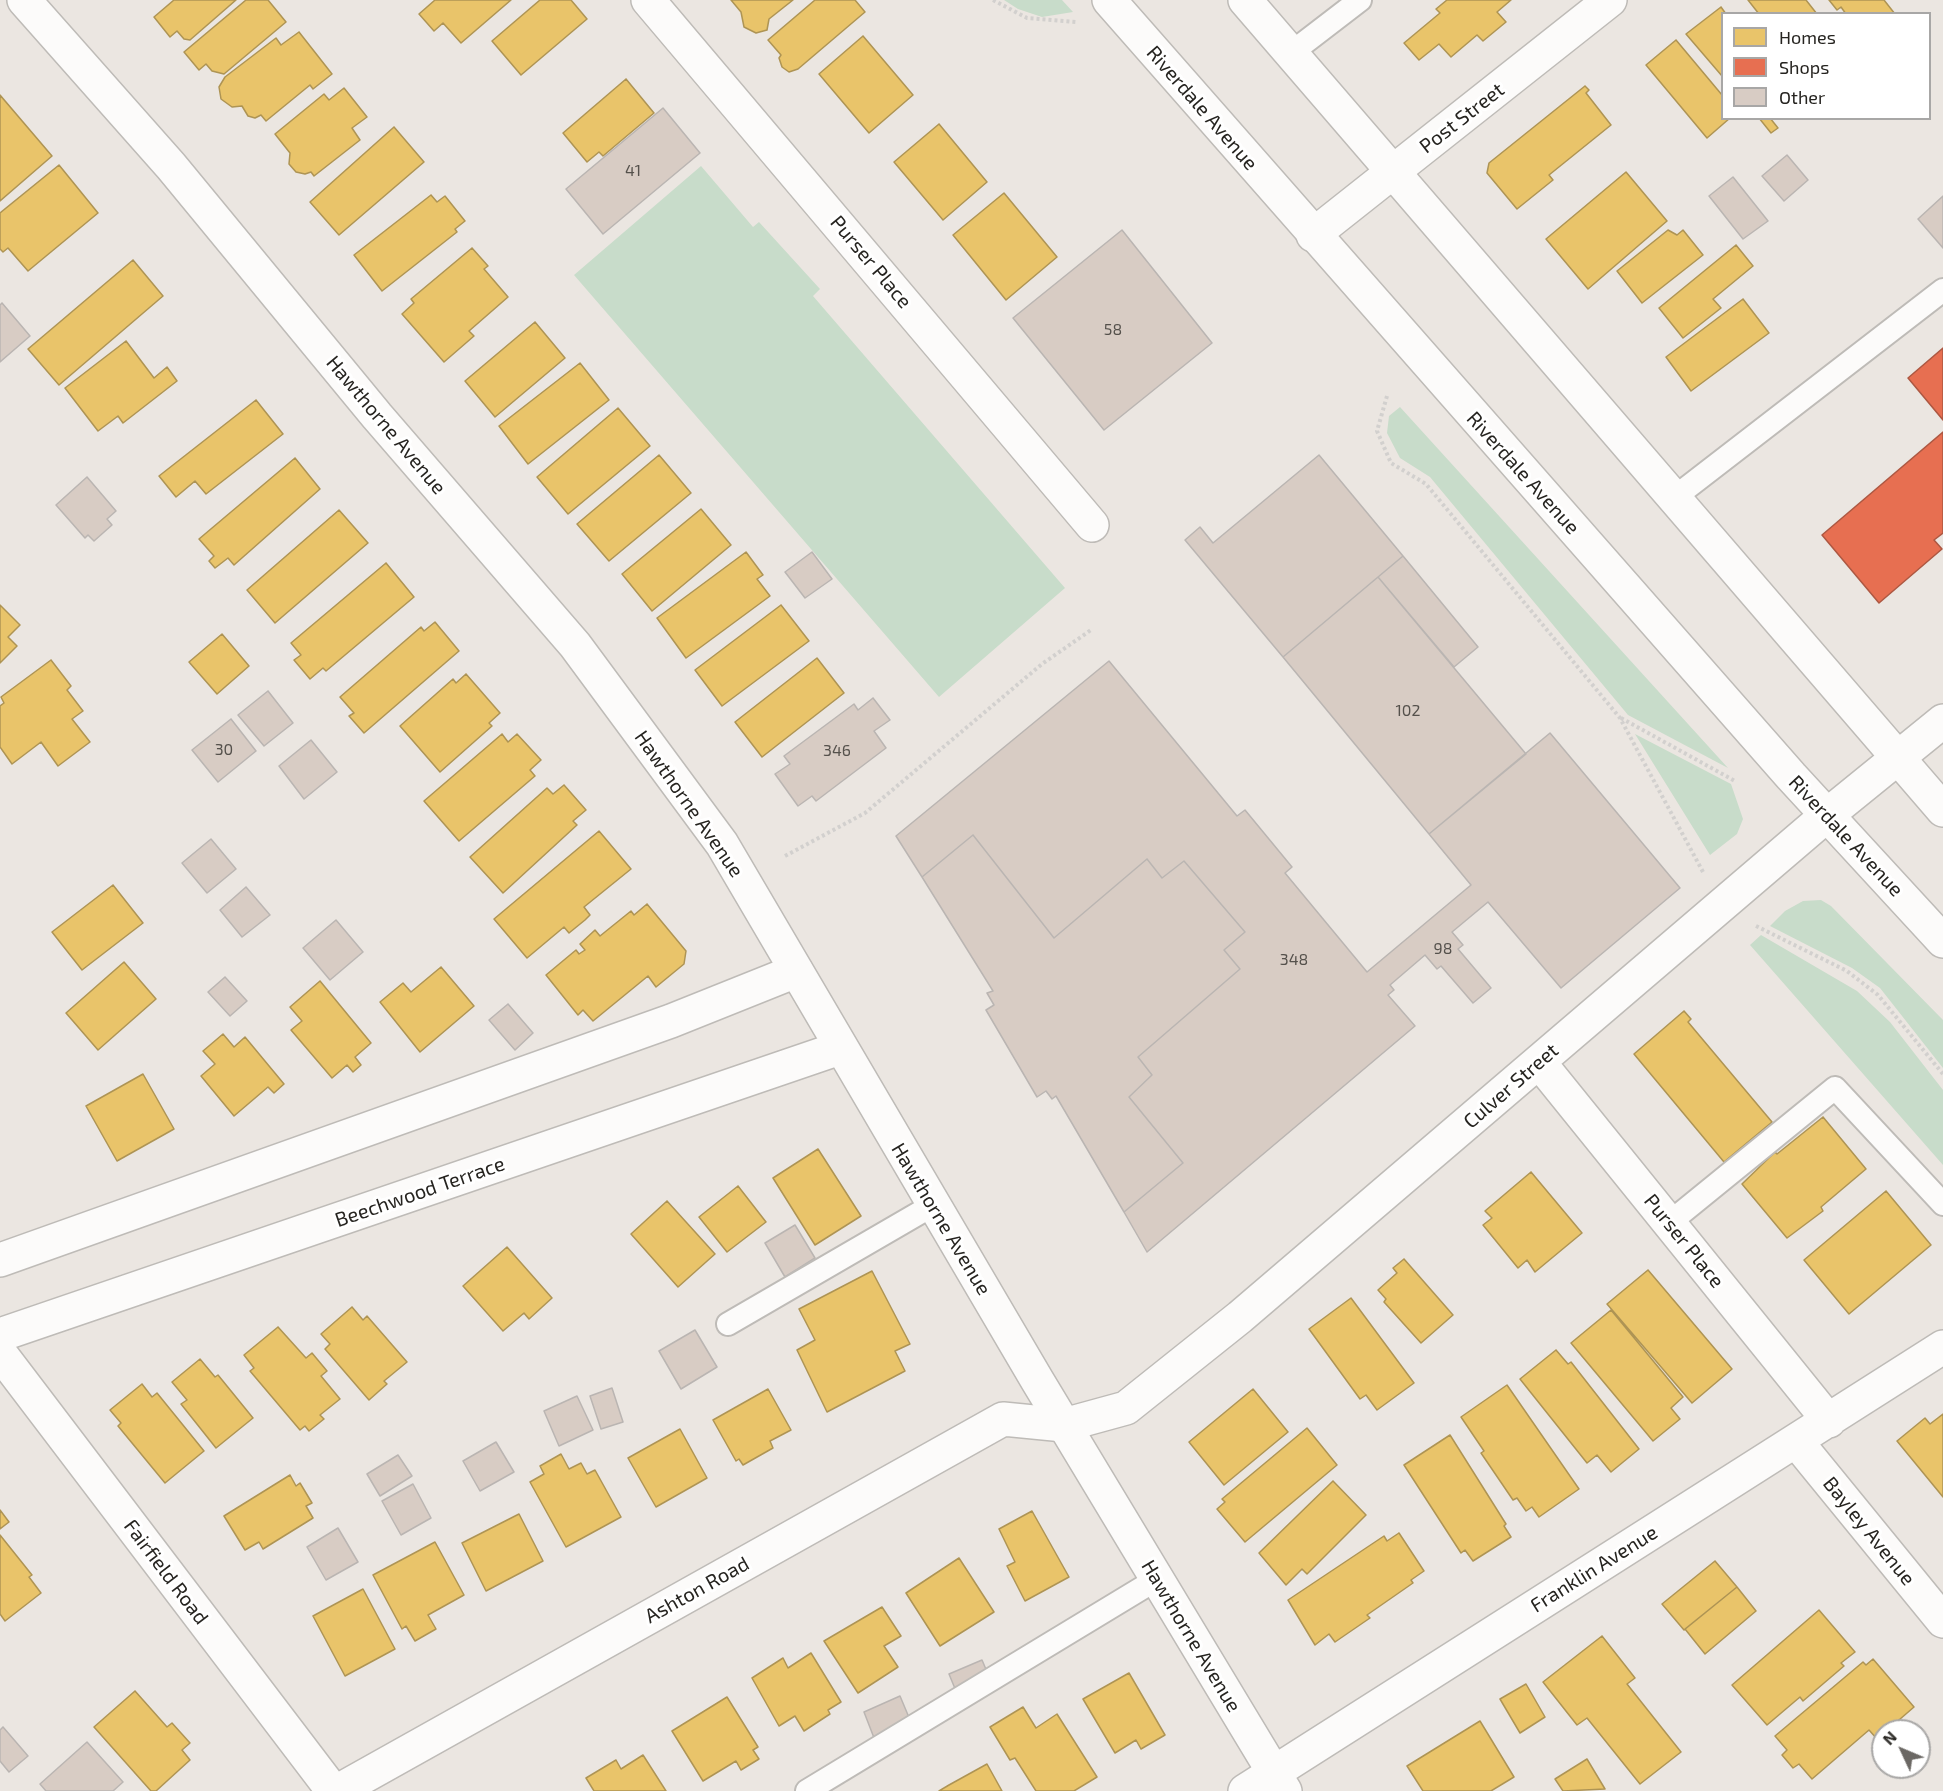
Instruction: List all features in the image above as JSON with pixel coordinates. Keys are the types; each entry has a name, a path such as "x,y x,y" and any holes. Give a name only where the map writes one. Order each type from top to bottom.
{"street":[{"name":"Hawthorne Avenue","path":"24,0 171,166 377,416 575,645 722,844 933,1205 1279,1782"},
{"name":"Purser Place","path":"648,0 1092,525"},
{"name":"Riverdale Avenue","path":"1108,0 1826,816 1943,941"},
{"path":"1245,0 1943,810"},
{"name":"Post Street","path":"1313,235 1610,0"},
{"name":"Culver Street","path":"1064,1425 1126,1408 1240,1317 1826,816 1943,721"},
{"path":"0,1260 671,1021 796,971"},
{"name":"Beechwood Terrace","path":"0,1335 840,1048"},
{"name":"Purser Place","path":"1539,1062 1828,1421"},
{"name":"Franklin Avenue","path":"1245,1791 1279,1782 1796,1441 1943,1347"},
{"name":"Fairfield Road","path":"0,1353 333,1791"},
{"name":"Ashton Road","path":"338,1791 1003,1419 1064,1425"},
{"name":"Bayley Avenue","path":"1796,1441 1943,1621"}],"lane":[{"path":"1291,53 1360,0"},
{"path":"1675,497 1943,290"},
{"path":"1669,1223 1835,1088 1943,1204"},
{"path":"728,1324 933,1205"},
{"path":"807,1791 1157,1580"}],"path":[{"path":"993,0 1027,18 1076,22"},
{"path":"1387,396 1377,431 1391,463 1426,484 1620,718 1704,872"},
{"path":"785,856 866,813 1042,664 1091,630"},
{"path":"1620,718 1735,781"},
{"path":"1756,926 1847,971 1878,995 1943,1074"}],"green space":[{"path":"1004,0 1062,0 1073,12 1042,17 1018,9"},
{"path":"701,166 753,227 759,222 820,289 813,296 1065,588 939,697 574,275"},
{"path":"1400,407 1728,768 1628,715 1430,477 1400,458 1387,433 1389,416"},
{"path":"1635,734 1731,784 1743,819 1737,834 1710,855"},
{"path":"1821,900 1831,906 1943,1020 1943,1068 1880,988 1852,968 1770,926 1785,911 1803,901"},
{"path":"1761,935 1857,991 1890,1022 1943,1090 1943,1165 1750,945"}],"building: Homes":[{"path":"174,0 236,0 190,40 184,39 177,31 170,37 154,17"},
{"path":"246,0 268,0 286,22 224,74 212,71 206,64 199,70 184,52"},
{"path":"435,0 511,0 461,43 443,23 434,31 419,14"},
{"path":"540,0 571,0 587,19 521,75 492,41"},
{"path":"731,0 793,0 769,19 767,30 756,33 744,27 741,12"},
{"path":"815,0 855,0 865,12 798,69 789,72 782,67 779,58 781,55 768,40"},
{"path":"1447,0 1511,0 1497,12 1506,22 1483,41 1477,35 1451,57 1439,44 1419,60 1404,43 1440,13 1436,9"},
{"path":"1748,0 1806,0 1815,12 1757,12"},
{"path":"1829,0 1884,0 1893,12 1845,12 1841,7 1837,10"},
{"path":"1721,7 1725,12 1721,12 1721,75 1686,34"},
{"path":"299,32 332,74 313,89 310,85 266,121 261,115 255,118 248,116 242,106 232,107 221,99 219,87 225,77 276,38 281,45"},
{"path":"863,36 913,95 869,133 819,74"},
{"path":"1676,40 1721,94 1721,120 1728,120 1707,138 1646,65"},
{"path":"626,79 654,113 603,156 599,152 587,162 563,133"},
{"path":"1585,86 1589,90 1586,93 1611,125 1549,175 1553,180 1517,209 1487,173 1489,163"},
{"path":"344,88 367,117 352,128 360,140 314,176 311,172 305,174 296,172 289,164 290,153 275,134 324,94 329,100"},
{"path":"0,95 52,156 0,201"},
{"path":"1761,120 1772,120 1778,128 1771,133"},
{"path":"939,124 987,182 943,220 894,162"},
{"path":"394,127 424,162 339,235 310,202"},
{"path":"59,165 98,213 28,271 8,248 3,252 0,249 0,213"},
{"path":"1626,172 1667,221 1588,289 1546,239"},
{"path":"1004,193 1057,257 1006,300 953,235"},
{"path":"431,195 437,202 445,196 465,221 455,229 457,232 382,291 354,255"},
{"path":"1668,230 1677,235 1683,230 1703,255 1642,303 1617,271"},
{"path":"1736,245 1753,266 1713,299 1721,308 1683,338 1659,308"},
{"path":"472,248 488,266 484,269 508,297 469,331 474,336 444,362 402,314 414,303 411,299"},
{"path":"133,260 163,296 59,385 28,349"},
{"path":"1743,299 1769,333 1691,391 1666,357"},
{"path":"535,322 565,358 495,417 465,381"},
{"path":"126,341 154,378 167,367 177,381 123,423 118,416 98,431 65,388"},
{"path":"580,363 609,400 528,464 499,426"},
{"path":"256,400 283,434 206,494 195,481 176,497 159,476"},
{"path":"618,408 650,446 568,514 537,477"},
{"path":"659,455 691,493 609,561 577,524"},
{"path":"295,458 320,489 234,565 228,558 215,568 209,561 214,556 199,539"},
{"path":"701,509 731,545 652,611 622,574"},
{"path":"339,510 368,543 275,623 247,590"},
{"path":"746,552 763,575 757,579 770,596 686,658 657,618"},
{"path":"386,563 414,597 326,671 323,668 310,679 294,660 301,655 291,643"},
{"path":"0,605 20,625 8,637 17,646 0,663"},
{"path":"781,605 809,641 722,706 695,670"},
{"path":"435,622 459,651 364,733 349,716 354,713 340,697 421,627 424,631"},
{"path":"222,634 249,666 217,694 189,662"},
{"path":"817,658 844,693 762,757 735,722"},
{"path":"51,660 71,686 67,690 83,711 72,719 90,742 58,766 41,742 12,764 0,747 0,706 4,703 1,697"},
{"path":"466,674 500,713 489,723 492,726 440,772 400,726 453,679 456,683"},
{"path":"502,734 508,742 517,734 541,760 530,770 535,776 459,841 424,801"},
{"path":"564,785 586,810 573,821 577,825 503,893 470,857 547,788 553,794"},
{"path":"599,831 631,869 584,907 590,915 585,920 569,933 564,927 527,958 494,919"},
{"path":"113,885 143,923 82,970 52,932"},
{"path":"647,904 686,951 684,964 656,987 648,976 593,1021 583,1010 578,1015 546,975 576,950 579,954 585,950 580,944 595,930 600,936 631,911 634,915"},
{"path":"124,962 156,999 98,1050 66,1013"},
{"path":"441,967 474,1006 420,1052 380,1002 403,983 411,992"},
{"path":"320,981 371,1043 355,1057 361,1065 353,1072 347,1065 332,1078 291,1030 302,1021 290,1007"},
{"path":"1684,1011 1691,1019 1688,1022 1772,1122 1724,1162 1634,1054"},
{"path":"223,1034 234,1047 245,1037 284,1084 274,1093 268,1087 234,1116 201,1076 215,1064 203,1051"},
{"path":"143,1074 174,1129 117,1161 86,1106"},
{"path":"1823,1117 1866,1169 1821,1207 1823,1211 1787,1238 1742,1184 1775,1152 1777,1154"},
{"path":"818,1149 861,1216 815,1245 773,1178"},
{"path":"1531,1172 1582,1233 1535,1272 1527,1260 1518,1268 1483,1225 1492,1218 1485,1211"},
{"path":"738,1186 766,1222 727,1252 699,1217"},
{"path":"1886,1191 1931,1245 1849,1314 1804,1260"},
{"path":"667,1201 715,1254 678,1287 631,1234"},
{"path":"507,1247 552,1298 529,1319 524,1313 503,1331 463,1286"},
{"path":"1404,1259 1453,1315 1421,1343 1384,1302 1386,1299 1378,1290 1397,1273 1393,1268"},
{"path":"1648,1270 1732,1369 1692,1403 1607,1304"},
{"path":"872,1271 910,1344 895,1351 905,1371 827,1412 797,1350 815,1340 799,1309"},
{"path":"1351,1298 1414,1383 1377,1410 1366,1395 1360,1399 1309,1329"},
{"path":"352,1307 363,1320 367,1316 407,1362 384,1381 387,1384 369,1400 325,1349 330,1344 321,1334"},
{"path":"1611,1310 1683,1397 1671,1408 1680,1419 1653,1441 1571,1343"},
{"path":"278,1327 306,1358 312,1353 327,1371 321,1376 340,1399 320,1415 324,1419 309,1431 305,1426 300,1430 250,1371 254,1368 244,1355"},
{"path":"1556,1350 1568,1364 1571,1362 1639,1449 1611,1472 1597,1455 1587,1463 1520,1379"},
{"path":"200,1359 215,1377 218,1375 253,1418 216,1448 181,1404 187,1400 172,1382"},
{"path":"142,1384 152,1397 157,1393 204,1451 165,1483 118,1426 121,1423 110,1410"},
{"path":"1507,1385 1579,1489 1539,1517 1532,1507 1526,1511 1517,1498 1513,1500 1481,1453 1484,1451 1461,1417"},
{"path":"768,1389 791,1430 770,1441 773,1448 743,1465 739,1459 736,1461 713,1420"},
{"path":"1253,1389 1288,1432 1224,1485 1189,1442"},
{"path":"1943,1414 1943,1497 1897,1441 1925,1418 1930,1424"},
{"path":"1307,1428 1337,1465 1245,1542 1217,1509 1225,1502 1222,1499"},
{"path":"680,1429 707,1478 656,1507 628,1458"},
{"path":"1450,1435 1506,1524 1504,1526 1511,1537 1473,1561 1465,1550 1461,1553 1404,1465"},
{"path":"561,1454 569,1469 581,1463 587,1474 595,1470 621,1517 566,1547 530,1482 544,1474 540,1466"},
{"path":"290,1475 296,1486 300,1483 312,1503 306,1506 313,1518 263,1549 259,1542 245,1550 224,1516"},
{"path":"1333,1481 1366,1515 1307,1574 1302,1569 1286,1585 1259,1553"},
{"path":"0,1510 9,1522 0,1529"},
{"path":"1032,1511 1069,1577 1025,1601 1007,1566 1015,1562 999,1529"},
{"path":"519,1514 543,1561 486,1591 462,1543"},
{"path":"1399,1533 1424,1571 1411,1580 1413,1583 1367,1615 1370,1618 1335,1642 1329,1634 1315,1645 1288,1600 1384,1536 1387,1541"},
{"path":"0,1535 32,1575 29,1577 41,1593 5,1621 0,1614"},
{"path":"435,1542 464,1595 428,1615 436,1629 415,1641 406,1626 402,1629 373,1575"},
{"path":"959,1558 994,1612 940,1646 906,1593"},
{"path":"1715,1561 1737,1587 1684,1630 1662,1604"},
{"path":"1737,1587 1756,1611 1705,1654 1685,1629"},
{"path":"363,1589 395,1649 345,1676 313,1616"},
{"path":"882,1607 901,1636 884,1646 898,1667 858,1693 824,1641"},
{"path":"1819,1610 1855,1652 1841,1663 1844,1666 1803,1701 1800,1697 1767,1725 1732,1685"},
{"path":"1602,1636 1635,1678 1627,1684 1681,1752 1640,1784 1587,1718 1577,1725 1543,1682"},
{"path":"811,1653 841,1702 828,1710 830,1714 804,1731 795,1716 779,1726 752,1678 783,1658 788,1668"},
{"path":"1873,1659 1914,1707 1900,1719 1871,1719 1871,1732 1869,1730 1812,1779 1799,1764 1793,1768 1782,1755 1787,1750 1775,1736 1863,1662 1866,1665"},
{"path":"1129,1673 1165,1735 1141,1749 1136,1740 1115,1753 1083,1699"},
{"path":"1526,1684 1545,1717 1520,1733 1500,1699"},
{"path":"135,1691 167,1727 172,1723 190,1743 182,1750 190,1760 156,1791 151,1791 94,1727"},
{"path":"727,1697 758,1747 753,1750 759,1759 741,1770 736,1761 703,1781 672,1731"},
{"path":"1023,1707 1036,1728 1057,1714 1097,1777 1074,1791 1036,1791 1015,1758 1010,1760 990,1727"},
{"path":"1480,1721 1514,1777 1491,1791 1423,1791 1407,1766"},
{"path":"643,1755 666,1791 594,1791 586,1778 616,1760 621,1769"},
{"path":"1587,1759 1605,1789 1563,1791 1555,1779"},
{"path":"987,1764 1002,1791 939,1791 949,1785"}],"building: Shops":[{"path":"1943,348 1943,420 1908,378"},
{"path":"1943,432 1943,533 1934,540 1942,549 1879,603 1822,535"}],"building: Other":[{"path":"663,108 700,153 603,234 566,189"},
{"path":"1787,155 1808,180 1784,201 1762,176"},
{"path":"1733,177 1768,221 1743,239 1709,196"},
{"path":"1943,196 1943,248 1918,219"},
{"path":"1122,230 1212,343 1104,430 1013,318"},
{"path":"2,303 30,336 0,362 0,305"},
{"path":"1319,455 1403,556 1283,657 1185,540 1200,527 1213,543"},
{"path":"87,477 116,511 107,519 112,525 94,541 88,535 85,538 56,505"},
{"path":"812,552 832,579 805,598 785,572"},
{"path":"1403,556 1478,647 1454,667 1378,577"},
{"path":"1378,577 1526,754 1429,834 1283,657"},
{"path":"1109,661 1237,816 1245,810 1292,867 1285,873 1367,972 1471,885 1429,834 1550,733 1680,888 1561,988 1488,902 1452,932 1463,945 1458,949 1491,988 1473,1003 1441,966 1437,969 1425,955 1390,985 1394,990 1388,995 1415,1026 1147,1252 1124,1212 1183,1163 1129,1097 1152,1075 1138,1057 1240,969 1224,950 1245,932 1184,861 1162,878 1147,859 1054,938 973,835 922,877 896,836"},
{"path":"268,691 293,723 264,746 238,715"},
{"path":"873,698 890,720 874,731 886,748 816,801 812,796 798,806 775,774 790,764 784,756 854,704 858,710"},
{"path":"231,719 256,751 218,782 192,750"},
{"path":"311,740 337,772 304,799 279,766"},
{"path":"973,835 1054,938 1147,859 1162,878 1184,861 1245,932 1224,950 1240,969 1138,1057 1152,1075 1129,1097 1183,1163 1124,1212 1056,1096 1052,1099 1046,1091 1037,1097 986,1010 994,1005 987,993 993,991 922,877"},
{"path":"211,839 236,869 207,893 182,863"},
{"path":"246,887 270,915 242,937 220,910"},
{"path":"336,920 363,952 330,980 303,948"},
{"path":"225,977 247,1001 230,1016 208,992"},
{"path":"508,1004 533,1033 515,1050 489,1020"},
{"path":"795,1225 815,1258 785,1277 765,1243"},
{"path":"695,1330 717,1367 681,1389 659,1351"},
{"path":"612,1388 623,1422 601,1429 590,1396"},
{"path":"577,1396 593,1430 559,1446 544,1411"},
{"path":"496,1442 514,1472 480,1491 463,1461"},
{"path":"398,1455 412,1476 380,1496 367,1474"},
{"path":"413,1484 431,1518 401,1535 382,1501"},
{"path":"338,1528 358,1562 326,1580 307,1547"},
{"path":"982,1660 991,1681 958,1696 949,1674"},
{"path":"900,1696 913,1727 876,1743 864,1712"},
{"path":"3,1727 28,1756 9,1772 0,1761 0,1730"},
{"path":"87,1742 123,1782 113,1791 46,1791 40,1784"}]}
